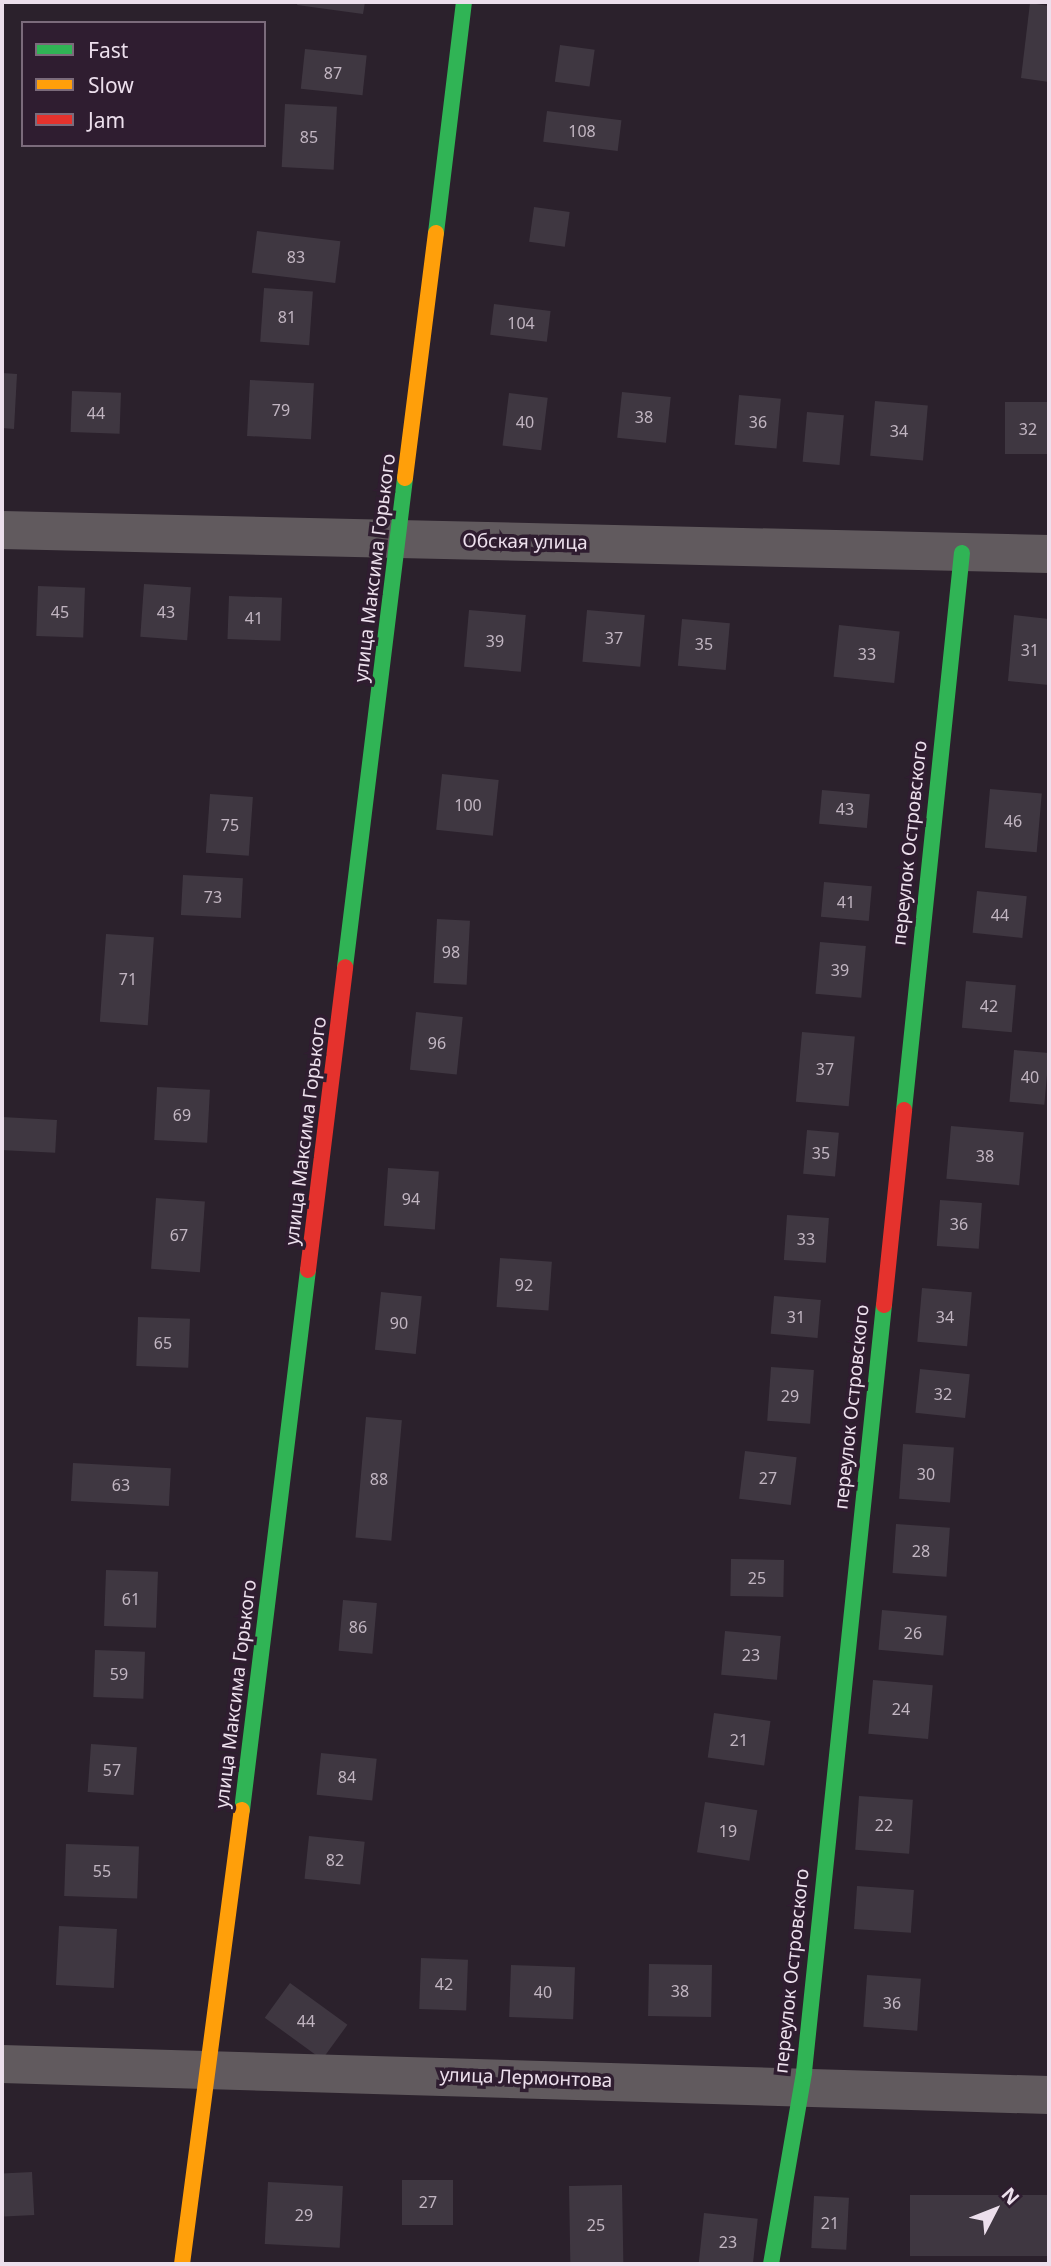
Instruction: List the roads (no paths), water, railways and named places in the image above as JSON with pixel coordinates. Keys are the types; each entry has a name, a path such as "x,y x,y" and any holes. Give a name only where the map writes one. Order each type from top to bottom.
{"street":[{"name":"улица Максима Горького","path":"181,2264 210,2070 464,2"},
{"name":"Обская улица","path":"2,530 1049,554"},
{"name":"переулок Островского","path":"771,2264 800,2085 962,553"},
{"name":"улица Лермонтова","path":"2,2064 800,2085 1049,2095"}]}
